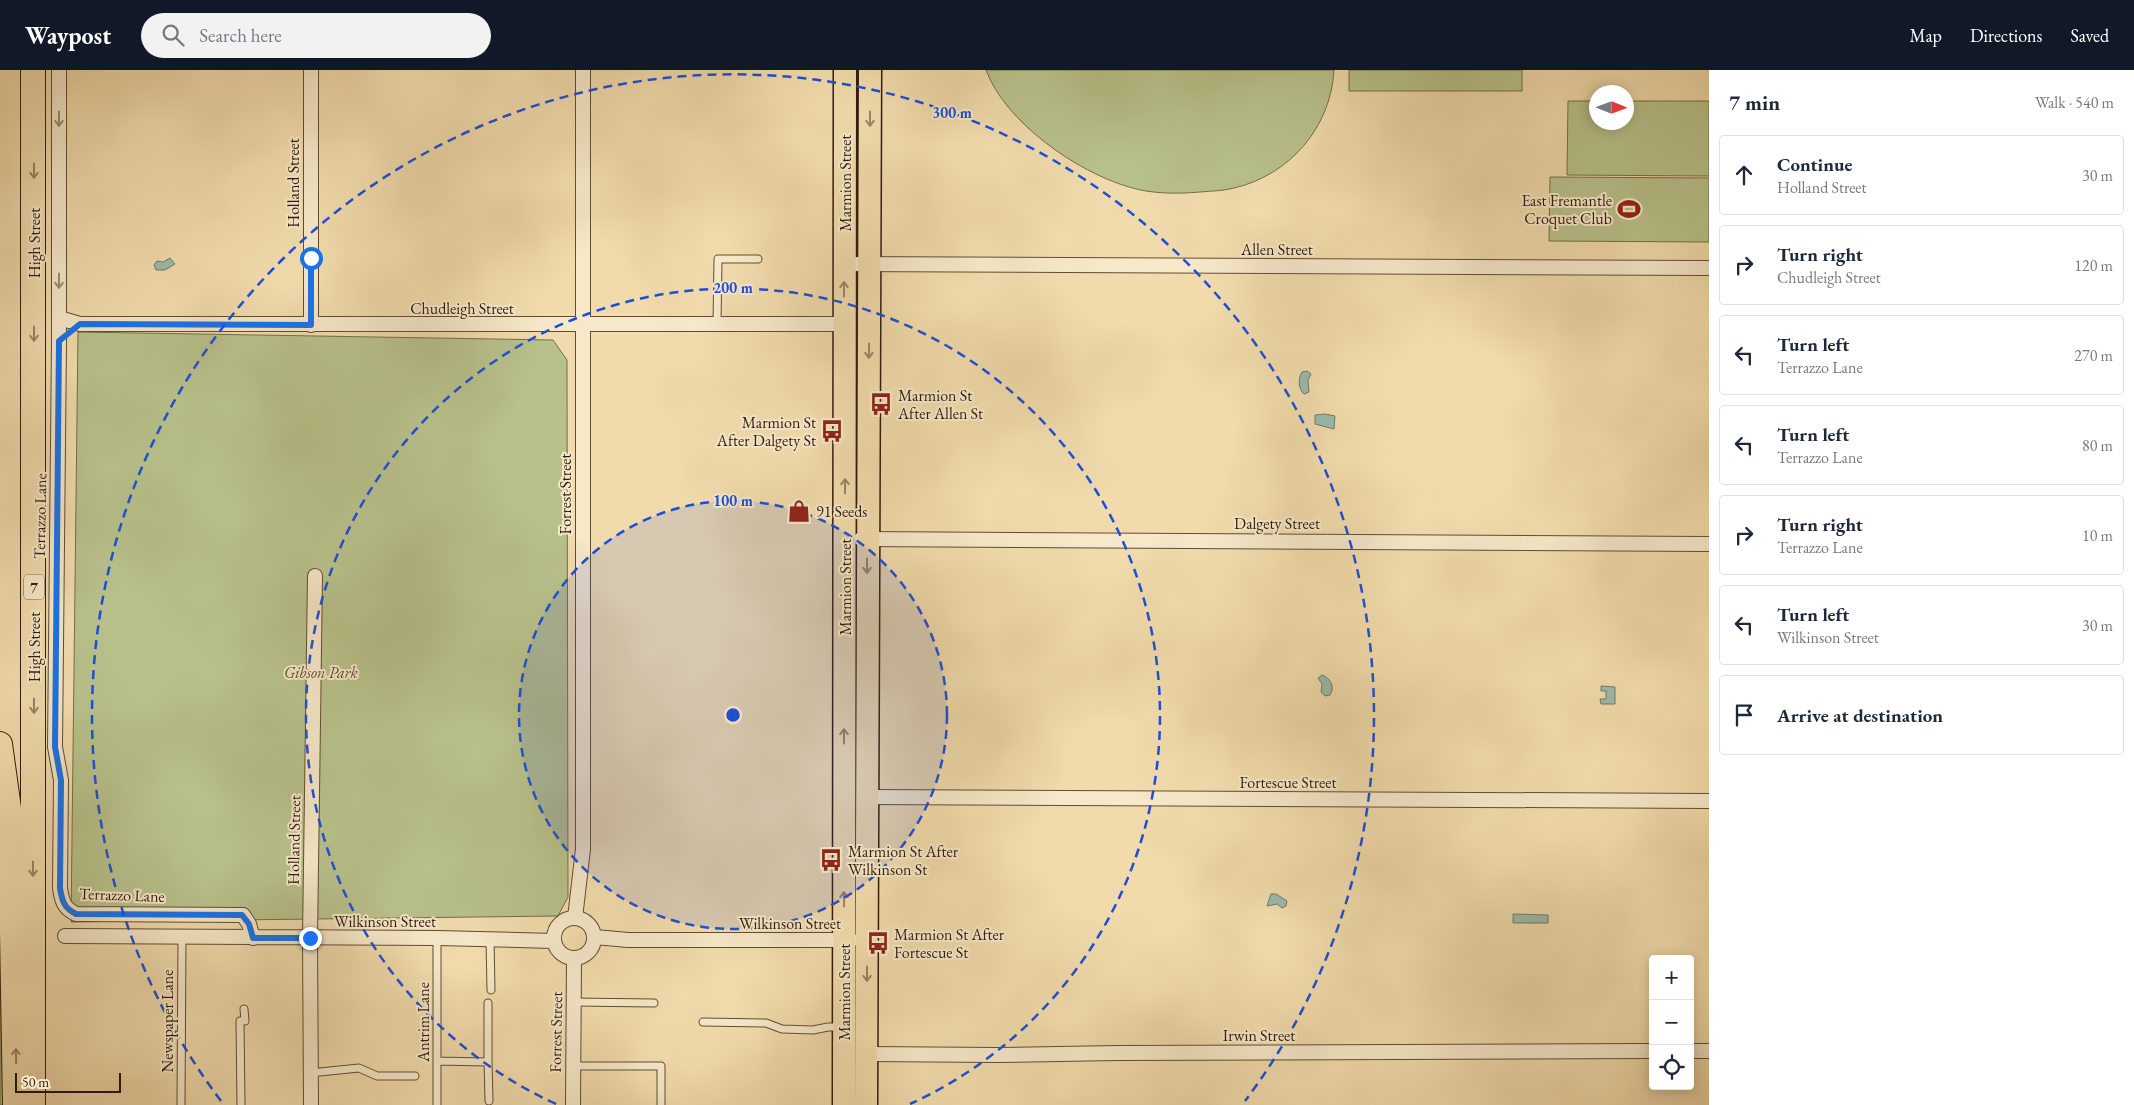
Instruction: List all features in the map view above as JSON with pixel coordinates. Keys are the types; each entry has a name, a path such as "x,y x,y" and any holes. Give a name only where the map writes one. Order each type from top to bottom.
{"highway":[{"name":"High Street","path":"33,70 33,1105"},
{"path":"0,744 10,816 16,1105"}],"main road":[{"name":"Marmion Street","path":"845,70 844,324 856,539 866,798 866,1105"},
{"name":"Marmion Street","path":"844,1105 844,940 856,539 870,264 870,70"}],"street":[{"name":"Terrazzo Lane","path":"59,70 59,341 55,747 61,780 60,888 63,903 67,909 76,914 242,915 249,924 253,938"},
{"name":"Holland Street","path":"311,70 311,325"},
{"name":"Forrest Street","path":"575,918 583,849 583,70"},
{"name":"Allen Street","path":"844,264 1709,268"},
{"name":"Chudleigh Street","path":"58,318 80,324 844,324"},
{"path":"59,341 80,324"},
{"name":"Dalgety Street","path":"856,539 1709,544"},
{"name":"Holland Street","path":"310,1105 310,938 316,576"},
{"name":"Fortescue Street","path":"866,798 1709,801"},
{"path":"575,918 581,919 590,926 595,937 587,954 574,959 561,954 554,941 556,931 563,921 575,918"},
{"name":"Wilkinson Street","path":"66,936 437,938 554,941"},
{"name":"Wilkinson Street","path":"595,937 637,940 866,939"},
{"name":"Forrest Street","path":"573,1105 574,959"},
{"name":"Irwin Street","path":"866,1054 998,1055 1160,1052 1649,1051"},
{"path":"1694,1051 1709,1051"}],"lane":[{"path":"717,324 718,258 758,259"},
{"name":"Newspaper Lane","path":"181,1105 182,937"},
{"name":"Antrim Lane","path":"437,938 437,1105"},
{"path":"490,939 491,990"},
{"path":"574,1002 654,1003"},
{"path":"488,1003 489,1101"},
{"path":"241,1105 240,1021 245,1021 244,1009"},
{"path":"703,1022 766,1023 782,1029 797,1030 844,1027"},
{"path":"437,1060 488,1062"},
{"path":"573,1066 661,1066 661,1105"},
{"path":"310,1073 359,1068 377,1076 416,1076"}],"green space":[{"path":"986,70 1334,70 1331,91 1325,111 1316,129 1304,146 1289,160 1273,172 1254,182 1234,188 1217,191 1173,193 1146,191 1129,187 1087,170 1066,157 1026,126 1009,108 995,89"},
{"path":"1349,70 1522,70 1522,91 1349,91"},
{"path":"1568,101 1589,101 1589,130 1634,130 1634,101 1709,101 1709,176 1567,175"},
{"name":"East Fremantle Croquet Club","path":"1550,177 1709,178 1709,242 1549,241"},
{"name":"Gibson Park","path":"78,332 553,340 567,360 568,897 558,916 71,922"},
{"path":"0,900 8,1105 0,1105"}],"shaded area":[{"path":"170,258 175,264 165,270 156,270 154,265 157,261 163,262"},
{"path":"1307,371 1311,374 1308,380 1309,392 1304,394 1299,380 1302,372"},
{"path":"1315,415 1335,416 1334,429 1315,424"},
{"path":"1322,675 1328,678 1331,683 1330,695 1325,696 1321,692 1322,684 1318,678"},
{"path":"1601,686 1615,687 1615,704 1601,704 1600,699 1606,699 1606,691 1601,691"},
{"path":"1271,894 1276,894 1287,901 1286,906 1282,908 1277,904 1267,906"},
{"path":"1513,914 1548,915 1548,923 1513,923"}],"place":[{"name":"East Fremantle Croquet Club","path":"1629,209"},
{"name":"Marmion St After Allen St","path":"881,404"},
{"name":"Marmion St After Dalgety St","path":"832,431"},
{"name":"91 Seeds","path":"799,511"},
{"name":"Marmion St After Wilkinson St","path":"831,860"},
{"name":"Marmion St After Fortescue St","path":"878,943"}],"route":[{"path":"310,938 253,938 249,924 242,915 76,914 67,909 63,903 60,888 61,780 55,747 59,341 80,324 311,325 311,258"}]}
